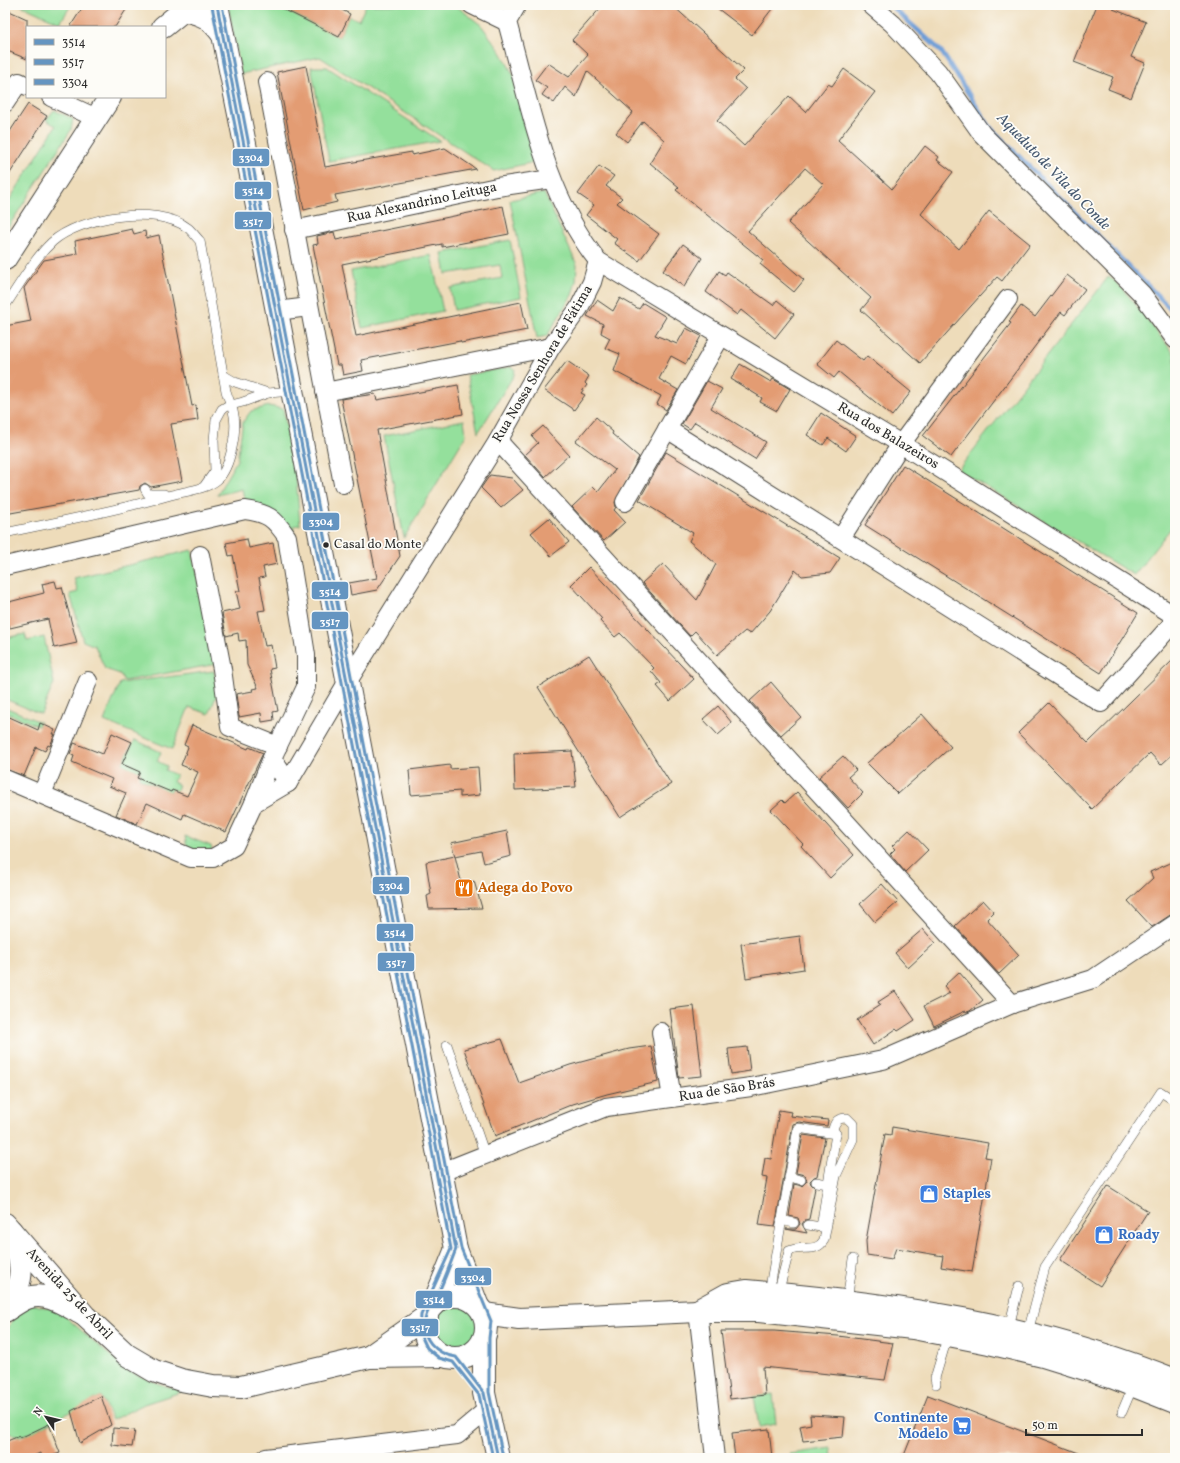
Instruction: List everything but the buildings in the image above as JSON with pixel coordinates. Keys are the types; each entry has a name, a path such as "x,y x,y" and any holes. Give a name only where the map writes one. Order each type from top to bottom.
{"main road":[{"path":"217,5 293,391 456,1249 482,1323 486,1401 498,1458"},
{"path":"180,7 201,14 211,20 223,35"},
{"path":"155,26 180,7"},
{"path":"163,26 180,7"},
{"path":"5,259 109,98"},
{"path":"5,1307 19,1284 20,1270 19,1256 8,1227"},
{"name":"Avenida 25 de Abril","path":"8,1227 85,1316 127,1355 154,1370 181,1380 213,1386 241,1387 369,1357 450,1356"},
{"path":"456,1249 424,1325 429,1344 436,1350 450,1356 465,1356 473,1352 482,1323"},
{"path":"698,1311 728,1294 746,1291 917,1310 1019,1330 1121,1359 1175,1380"},
{"path":"5,1311 27,1298 39,1296 55,1299 85,1316"},
{"path":"430,1310 441,1300 450,1296 460,1296 482,1323"},
{"name":"Avenida 25 de Abril","path":"369,1357 430,1310"},
{"path":"482,1323 519,1319 698,1311 759,1311 797,1314 912,1328 989,1343 1043,1356 1134,1385 1175,1402"},
{"path":"450,1356 486,1401"}],"street":[{"path":"472,5 507,22"},
{"path":"517,5 507,22 551,179 574,228 598,261"},
{"path":"871,5 893,24 938,72 982,134 1142,294 1175,339"},
{"path":"5,103 17,81"},
{"path":"267,82 343,484"},
{"path":"53,98 96,118"},
{"name":"Rua Alexandrino Leituga","path":"294,230 497,187 551,179"},
{"name":"Rua dos Balazeiros","path":"598,261 901,444 1175,616"},
{"name":"Rua Nossa Senhora de Fátima","path":"288,783 348,680 498,440 551,347 579,308 592,282 598,261"},
{"path":"841,538 901,444 1008,299"},
{"path":"277,311 309,307"},
{"path":"625,502 721,336"},
{"path":"325,392 551,347"},
{"path":"667,429 1101,703 1175,621"},
{"path":"498,440 1012,1004"},
{"path":"5,566 245,510 262,512 276,522 287,537 306,655 306,687 275,752 254,803 234,846 213,858 191,858 5,778"},
{"path":"200,555 222,669 230,727 275,752 288,783 254,803"},
{"path":"42,794 88,681"},
{"name":"Rua de São Brás","path":"442,1172 606,1107 751,1088 883,1060 1012,1004 1093,979 1175,924"},
{"path":"661,1032 672,1098"},
{"path":"698,1311 715,1458"},
{"path":"266,1458 457,1435 486,1401"}],"lane":[{"path":"5,306 36,258 53,241 84,223 130,215 150,216 170,220 187,227 200,241 223,376 235,423 229,460 217,480 205,486 141,504 5,533"},
{"path":"223,376 235,382 268,393"},
{"path":"226,391 233,399 243,402"},
{"path":"205,486 215,471 214,440 216,420 222,409 268,393 293,391"},
{"path":"145,489 148,494 171,495"},
{"path":"447,1045 485,1155"},
{"path":"1019,1330 1045,1267 1161,1092 1175,1101"},
{"path":"774,1293 789,1251 794,1248 815,1248 820,1246 824,1240 836,1176 853,1139 853,1124 847,1118 840,1118 834,1123 833,1129 836,1134 821,1227 808,1225"},
{"path":"774,1293 781,1220 798,1128 836,1134"},
{"path":"789,1177 802,1180"},
{"path":"816,1182 828,1184"},
{"path":"781,1220 794,1223"},
{"path":"846,1302 854,1259"},
{"path":"1019,1286 1019,1330"},
{"path":"936,1384 935,1378 948,1335"},
{"path":"1122,1412 1134,1385"}],"green space":[{"path":"20,5 71,5 60,23"},
{"path":"228,5 275,5 339,37 349,16 359,20 366,5 455,5 481,25 501,52 516,80 539,161 494,171 320,57 241,74"},
{"path":"311,67 327,67 440,141 329,161"},
{"path":"54,110 73,119 71,130 5,232 5,207 56,126 46,120"},
{"path":"544,193 577,265 576,281 572,295 547,336 537,338 510,200"},
{"path":"510,240 521,297 454,310 450,288 502,278 500,265 446,274 442,253"},
{"path":"431,255 443,311 362,328 351,271"},
{"path":"1109,276 1123,289 1175,355 1175,523 1134,575 958,470"},
{"path":"510,367 515,369 514,375 478,433 467,375"},
{"path":"269,406 283,409 296,477 300,525 293,526 294,530 290,531 245,503 242,489 217,495 237,460 243,422 251,411"},
{"path":"464,420 466,435 404,538 384,436"},
{"path":"192,550 217,664 124,681 120,674 105,669 95,646 83,641 70,594 78,592 74,578"},
{"path":"25,634 27,641 44,637 54,683 41,714 5,699 5,638"},
{"path":"214,671 218,692 209,714 189,707 172,749 104,721 120,683"},
{"path":"5,707 40,722 38,726 5,712"},
{"path":"135,740 161,752 157,761 167,766 165,770 176,775 173,782 179,785 177,791 172,789 170,792 139,778 141,772 122,764"},
{"path":"185,836 211,846 212,851 187,849"},
{"path":"32,1304 59,1311 107,1353 133,1373 162,1385 184,1391 144,1404 112,1420 101,1396 31,1433 19,1436 5,1432 5,1331 19,1312"},
{"path":"455,1304 468,1308 474,1314 478,1327 474,1340 468,1346 455,1350 442,1346 436,1340 432,1327 436,1314 442,1308"},
{"path":"773,1394 776,1424 759,1427 754,1396"},
{"path":"831,1448 832,1458 790,1458 789,1454"}],"waterway":[{"name":"Aqueduto de Vila do Conde","path":"890,5 941,51 990,127 1169,307 1175,316"}],"transit line":[{"name":"3514","path":"217,5 456,1249 442,1284 426,1316 424,1324 425,1331 431,1344 436,1349 456,1357 484,1393 498,1458"},
{"name":"3304","path":"222,5 461,1248 491,1321 489,1338 489,1392 503,1457"},
{"name":"3517","path":"212,6 451,1249 421,1315 420,1333 427,1348 439,1358 453,1362 479,1395 493,1458"}],"place":[{"name":"Casal do Monte","path":"326,545"},
{"name":"Adega do Povo","path":"464,888"},
{"name":"Staples","path":"929,1194"},
{"name":"Roady","path":"1104,1235"},
{"name":"Continente Modelo","path":"962,1426"}]}
